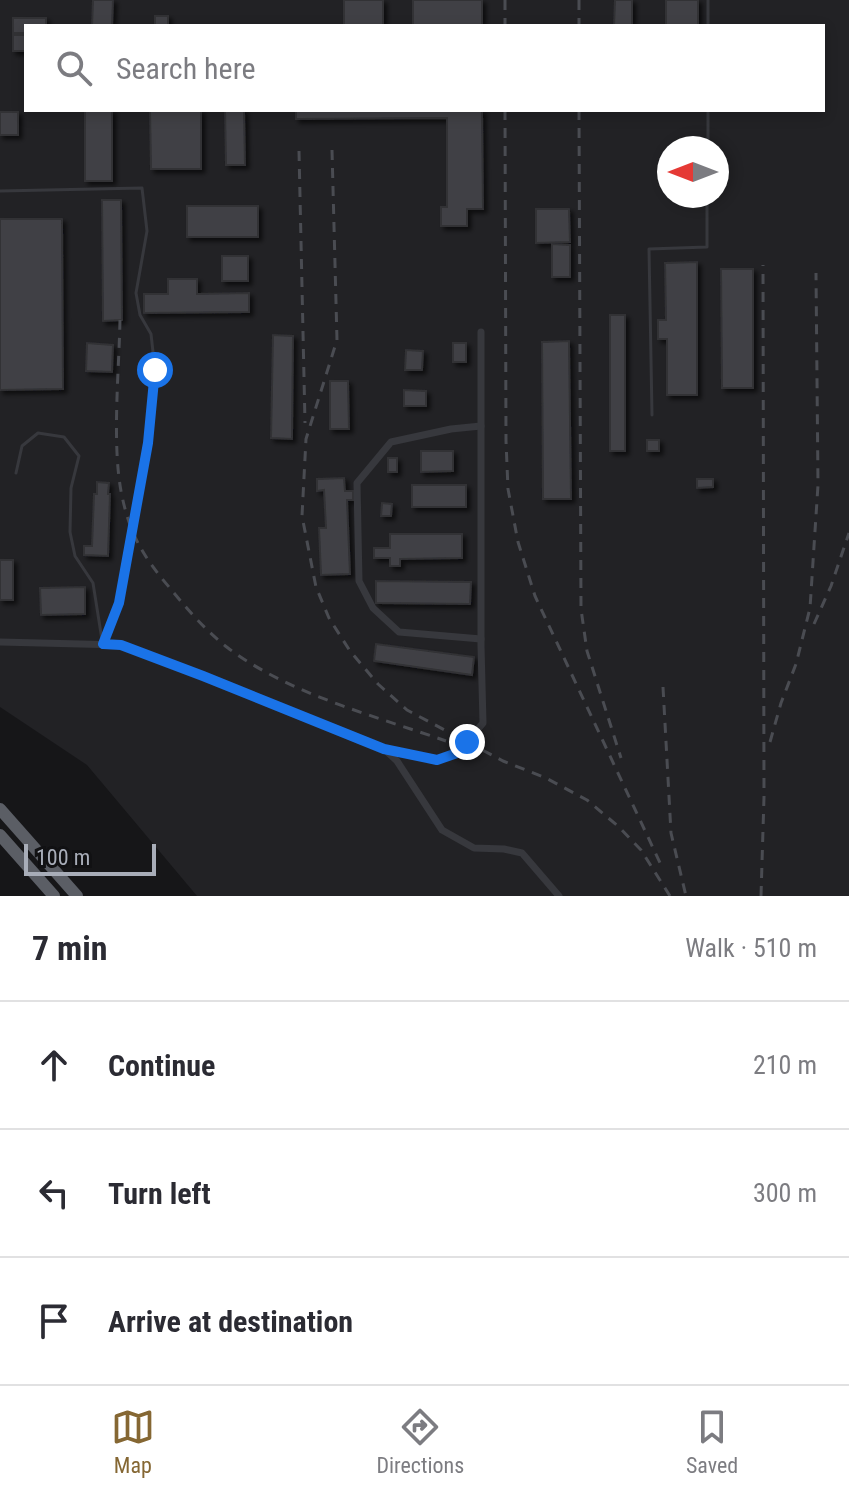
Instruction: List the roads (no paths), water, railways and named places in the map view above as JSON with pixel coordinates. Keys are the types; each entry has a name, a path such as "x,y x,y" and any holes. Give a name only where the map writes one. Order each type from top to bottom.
{"highway":[{"path":"0,809 77,896"},
{"path":"0,835 54,896"}],"street":[{"path":"0,642 121,645 384,749 437,760 460,752 483,723 481,332"},
{"path":"481,426 391,442 357,483 359,581 373,608 399,632 481,639"},
{"path":"384,749 397,761 442,830 474,848 522,853 559,896"}],"lane":[{"path":"708,0 708,24"},
{"path":"708,112 708,136"},
{"path":"0,191 142,188 147,231 136,293 140,315 151,334 155,370 148,443 119,603 103,644"},
{"path":"652,415 649,249 707,247 707,208"},
{"path":"16,473 22,446 38,433 64,437 79,456 71,488 70,532 75,556 93,583 103,644"}],"railway":[{"path":"505,0 505,24"},
{"path":"579,0 579,24"},
{"path":"505,112 506,441 508,489 518,542 535,596 662,867"},
{"path":"579,112 581,609 587,651 621,758"},
{"path":"332,150 337,340 306,439 302,516 316,587 329,618 350,651 378,684 407,710 503,761 546,778 587,800 641,850 670,896"},
{"path":"299,151 305,423"},
{"path":"761,896 764,797 763,265"},
{"path":"770,742 796,664 810,608 818,485 816,273"},
{"path":"120,320 116,429 118,472 128,519 144,554 160,575 212,634 252,664 305,691 446,741"},
{"path":"814,624 849,533"},
{"path":"663,687 671,833 686,896"}]}
